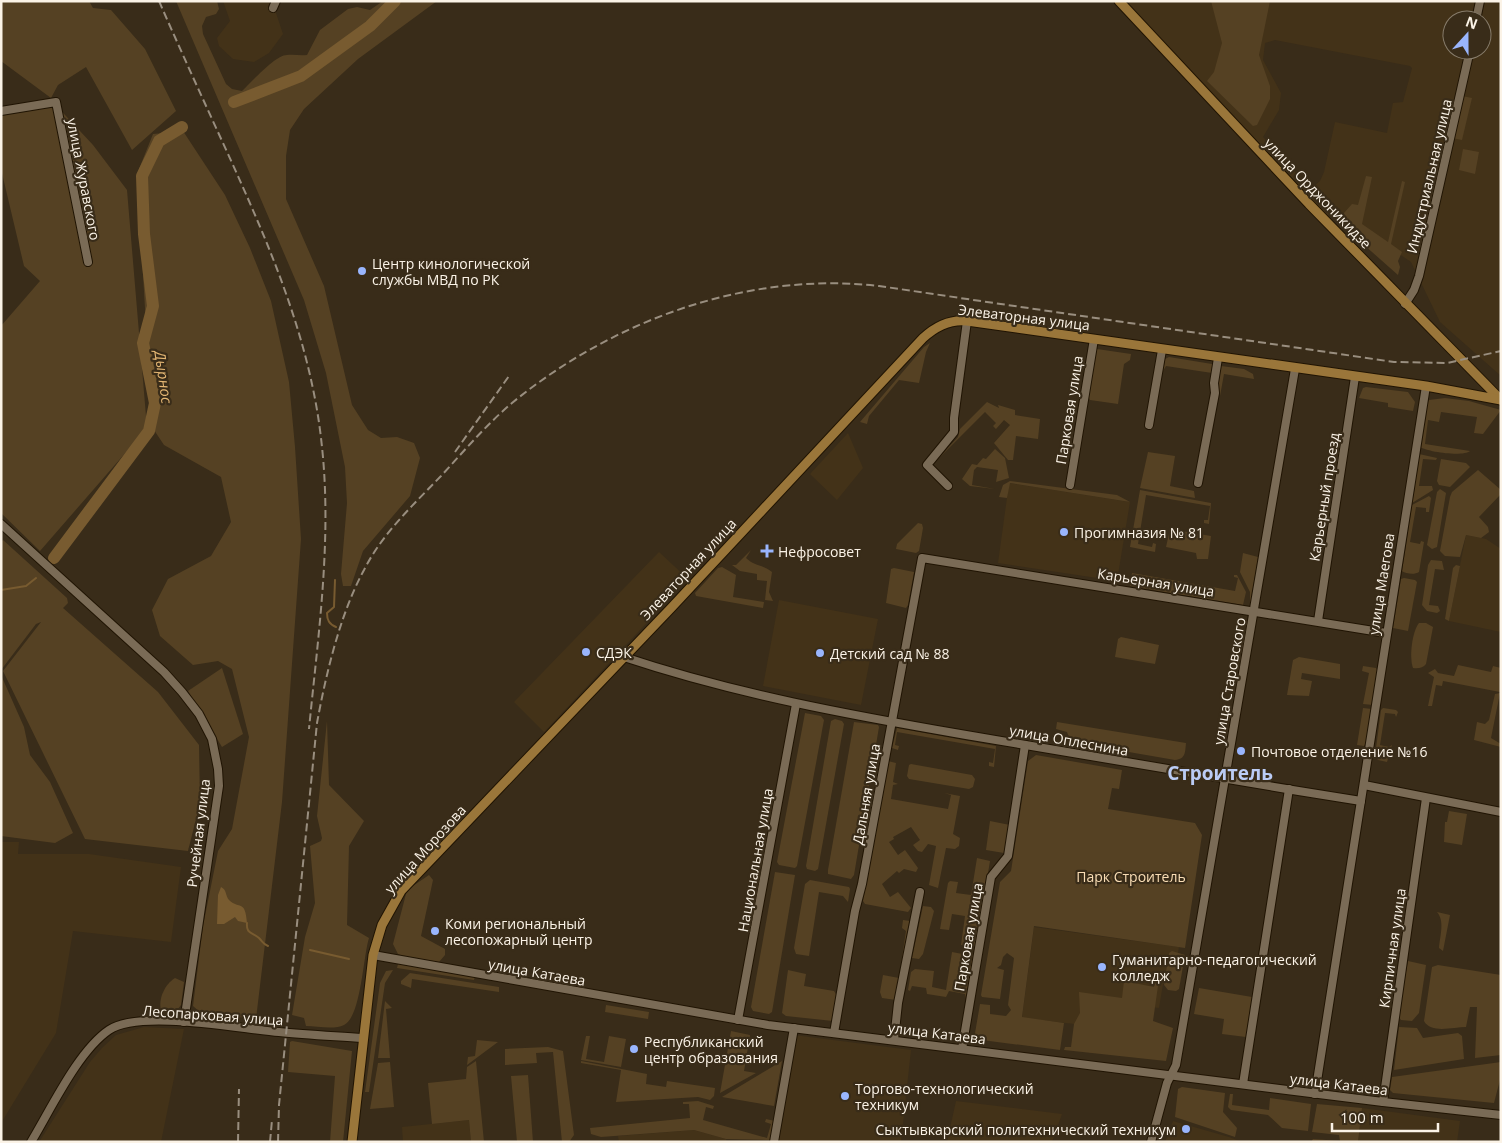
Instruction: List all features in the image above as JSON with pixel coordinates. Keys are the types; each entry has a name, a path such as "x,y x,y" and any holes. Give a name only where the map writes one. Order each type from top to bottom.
{"main road":[{"name":"улица Орджоникидзе","path":"1119,1 1309,204 1501,400"},
{"name":"Элеваторная улица","path":"624,657 923,338 945,323 967,321 1295,369 1426,386 1501,400"},
{"name":"улица Морозова","path":"352,1142 373,955 382,925 401,891 624,657"}],"street":[{"name":"Индустриальная улица","path":"1405,304 1414,290 1419,276 1468,60"},
{"name":"улица Журавского","path":"1,111 56,102 88,262"},
{"path":"948,486 927,465 954,432 954,418 967,321"},
{"name":"Парковая улица","path":"1070,485 1094,339"},
{"path":"1148,425 1162,350"},
{"path":"1198,483 1214,403 1218,358"},
{"name":"улица Старовского","path":"1151,1142 1167,1083 1176,1064 1295,369"},
{"name":"Карьерный проезд","path":"1318,621 1355,377"},
{"name":"улица Маегова","path":"1364,786 1386,632 1426,386"},
{"name":"Ручейная улица","path":"3,530 164,672 199,714 212,739 217,760 218,786 184,1022"},
{"name":"Карьерная улица","path":"922,558 1386,632"},
{"name":"Дальняя улица","path":"834,1033 854,911 862,884 922,558"},
{"name":"улица Оплеснина","path":"624,657 735,690 796,704 1025,745 1361,801"},
{"name":"Национальная улица","path":"738,1020 796,704"},
{"name":"Парковая улица","path":"962,1049 991,877 1008,856 1025,745"},
{"path":"1315,1094 1364,786 1501,812"},
{"path":"1243,1084 1289,789"},
{"name":"Кирпичная улица","path":"1383,1102 1426,798"},
{"path":"894,1040 898,1003 920,892"},
{"name":"улица Катаева","path":"373,955 738,1020 794,1028 1315,1094 1501,1115"},
{"name":"Лесопарковая улица","path":"31,1142 83,1056 96,1040 111,1028 128,1022 184,1022 363,1038"},
{"path":"774,1142 794,1028"}],"shaded area":[{"path":"223,1 272,1 283,34 269,53 254,62 233,59 219,46 217,38 230,21"},
{"path":"1125,1 1501,1 1501,376 1440,322 1411,262 1355,224 1324,214","holes":["1275,40 1410,66 1412,68 1403,102 1393,103 1387,133 1335,122 1324,172 1320,181 1314,186 1309,187 1263,137 1279,110 1281,93 1263,60 1265,43"]},
{"path":"848,433 863,468 837,500 810,474"},
{"name":"Прогимназия № 81","path":"1009,483 1130,502 1117,581 998,563"},
{"path":"1466,535 1486,539 1501,549 1501,632 1449,621"},
{"path":"659,552 688,579 544,732 514,702"},
{"name":"Детский сад № 88","path":"779,600 878,619 861,705 763,686"},
{"path":"1,842 19,842 18,854 89,854 181,867 171,942 73,931 56,1033 1,1123"},
{"path":"221,887 229,900 243,908 247,923 238,921 235,917 224,924 217,924 218,895"},
{"name":"Гуманитарно-педагогический колледж","path":"1034,927 1179,947 1172,985 1163,984 1159,1008 1104,1001 1101,1027 1022,1018"},
{"path":"144,1027 184,1029 161,1142 39,1142 90,1062 102,1048 116,1035"},
{"name":"Торгово-технологический техникум","path":"794,1035 911,1050 901,1142 778,1142"},
{"path":"956,1101 1062,1114 1052,1142 947,1142"},
{"path":"1362,1108 1460,1121 1457,1142 1358,1142"},
{"path":"469,1120 471,1142 403,1142 402,1127"},
{"name":"Сыктывкарский политехнический техникум","path":"1173,1121 1229,1137 1242,1142 1165,1142"},
{"path":"694,1130 726,1139 727,1142 619,1142 618,1136"}],"green space":[{"path":"1,1 89,1 93,8 111,10 145,49 176,111 132,150 86,67 58,85 51,98 1,61"},
{"path":"176,1 217,1 219,9 216,14 206,17 202,26 203,34 226,84 232,89 242,91 276,59 282,56 307,55 320,30 348,9 357,7 370,10 383,1 437,1 358,59 304,109 290,130 286,156 286,199 324,286 352,405 368,430 381,438 397,437 414,443 420,458 410,496 363,551 351,586 343,586 341,574 347,503 345,467 326,373 304,300"},
{"path":"1211,1 1270,1 1259,55 1270,86 1270,99 1257,125 1253,126 1207,81 1214,72 1222,43"},
{"path":"1462,96 1472,98 1462,140 1452,138"},
{"path":"52,101 93,145 127,190 147,428 40,551 1,513 1,326 40,281 24,266 1,169 1,111"},
{"path":"183,131 225,195 250,248 271,301 289,382 295,447 301,539 282,802 256,1019 201,1013 193,1006 203,926 218,851 232,829 249,737 232,669 218,661 193,665 160,636 152,610 168,579 211,556 231,522 221,477 164,445 150,424 137,174 153,134"},
{"path":"1463,149 1479,152 1475,174 1459,170"},
{"path":"1366,176 1372,177 1362,224 1388,242 1402,181 1405,182 1391,244 1402,252 1398,261 1400,267 1398,275 1337,221 1352,204 1358,205"},
{"path":"930,343 919,383 899,380 869,416 867,424 860,422 924,347"},
{"path":"1097,349 1131,354 1130,360 1124,364 1118,404 1090,400 1088,396"},
{"path":"1169,357 1212,364 1212,373 1166,366 1163,371 1165,359"},
{"path":"1221,366 1244,369 1253,374 1254,379 1224,374 1220,396 1218,383"},
{"path":"1363,388 1408,392 1415,402 1413,411 1388,407 1388,403 1359,398"},
{"path":"1445,398 1469,401 1501,410 1483,434 1474,433 1477,417 1441,412 1439,422 1428,420 1425,444 1470,451 1466,453 1445,453 1430,451 1420,447 1426,405 1429,400"},
{"path":"987,402 999,408 998,405 1015,410 1015,415 1040,419 1038,439 1016,436 1013,460 1008,460 994,443 1010,425 1004,420 996,429 993,426 996,423 985,412 936,461 958,437 960,429"},
{"path":"995,449 1005,458 1009,478 996,482 998,470 977,467 974,470 972,485 995,489 970,486 962,479 972,464 977,465"},
{"path":"1148,452 1175,456 1170,486 1194,491 1195,498 1140,488"},
{"path":"1419,454 1437,458 1436,460 1423,459 1419,486 1432,486 1433,490 1412,503 1415,487 1413,485"},
{"path":"1441,459 1466,463 1470,467 1450,487 1439,485 1437,481"},
{"path":"1478,470 1501,490 1501,494 1479,517 1488,527 1489,532 1481,538 1466,535 1460,557 1445,556 1440,551 1450,497 1452,492"},
{"path":"1010,481 1117,495 1130,502 1010,483 1007,498 999,497 1003,485"},
{"path":"1440,489 1446,493 1437,547 1432,549 1427,545 1437,492"},
{"path":"1140,490 1211,503 1209,524 1204,523 1204,520 1208,520 1210,506 1146,495 1138,544 1152,547 1153,543 1156,544 1155,552 1130,547"},
{"path":"1429,496 1431,498 1429,512 1426,512 1426,508 1416,507 1410,542 1420,544 1421,541 1424,542 1419,572 1413,574 1406,573 1402,571 1412,505"},
{"path":"918,523 922,524 923,528 919,551 916,553 896,549 897,544"},
{"path":"1170,529 1211,536 1208,559 1197,559 1196,553 1166,547"},
{"path":"3,540 67,598 68,603 63,608 158,692 199,745 200,803 188,851 85,839 3,671 41,622 36,624 1,670 1,542"},
{"path":"751,550 746,558 752,563 772,572 769,592 773,601 765,600 767,581 757,580 757,574 740,571 732,565 736,565"},
{"path":"1243,553 1258,557 1250,606 1250,592 1240,572"},
{"path":"1431,560 1442,561 1444,570 1435,569 1429,605 1438,606 1440,611 1437,613 1427,611 1422,605 1428,565"},
{"path":"1456,565 1460,566 1449,621 1445,619 1453,568"},
{"path":"722,567 736,575 733,597 764,602 763,608 696,596 695,593 718,568"},
{"path":"891,569 914,572 906,608 886,603"},
{"path":"1132,573 1235,591 1238,578 1234,577 1234,575 1237,575 1246,592 1243,605 1130,586"},
{"path":"1404,578 1417,582 1408,631 1393,628 1401,579"},
{"path":"1419,623 1426,623 1433,627 1426,664 1419,668 1413,668 1411,658 1412,645"},
{"path":"1121,637 1159,645 1155,664 1115,657 1118,639"},
{"path":"1299,657 1340,664 1340,679 1302,673 1301,679 1312,681 1309,696 1287,695 1293,660"},
{"path":"1458,665 1491,672 1493,666 1501,668 1500,692 1443,681 1442,686 1436,685 1432,706 1428,706 1434,677 1428,673 1435,669 1438,673 1454,676"},
{"path":"1363,666 1376,668 1378,671 1373,705 1363,704 1369,673 1362,671"},
{"path":"222,668 243,734 222,747 188,691"},
{"path":"1,675 24,727 30,755 50,782 73,833 55,843 1,836"},
{"path":"1500,693 1491,738 1501,744 1501,747 1474,740 1477,722 1485,724 1489,720 1495,694"},
{"path":"1363,708 1372,709 1364,746 1357,745"},
{"path":"1383,708 1398,712 1396,717 1395,714 1385,713 1380,745 1389,747 1392,745 1387,762 1378,760 1375,756 1381,710"},
{"path":"805,713 821,716 824,720 797,866 795,868 779,865 777,862"},
{"path":"835,719 842,721 844,724 818,869 815,871 807,869 806,866 831,721"},
{"path":"327,721 329,785 364,821 349,846 347,925 369,938 361,986 354,1011 350,1020 344,1025 330,1028 306,1026 304,1018 292,1015 305,937 315,903 310,846 321,841 322,838 317,816"},
{"path":"854,722 878,725 879,727 854,875 851,879 828,874 828,870"},
{"path":"1057,722 1186,743 1185,752 1183,757 1175,760 1071,742 1067,732 1056,729"},
{"path":"897,728 996,746 994,767 989,766 989,762 993,763 995,749 897,732 895,745 899,746 898,750 892,748"},
{"name":"Парк Строитель","path":"1036,755 1122,770 1119,789 1112,788 1108,809 1195,823 1202,835 1185,948 1034,926 1022,1017 1064,1023 1060,1050 974,1039 980,1004 990,1005 990,1014 1006,1016 1011,1010 1008,1005 1014,958 1007,953 1003,957 1001,965 997,968 1004,970 1000,999 982,997 981,995 1000,882 1011,871 1028,761"},
{"path":"888,761 896,763 893,782 898,784 893,785 891,799 948,809 951,795 944,793 960,796 953,834 960,838 959,846 955,849 946,848 938,888 929,885 936,846 928,844 922,852 918,851 913,845 920,840 911,827 893,837 894,839 889,842 898,855 905,850 918,868 916,872 904,869 899,873 897,871 882,884 890,897 898,892 911,908 908,912 865,904 863,901"},
{"path":"909,765 972,775 975,779 973,787 969,789 909,779 907,776"},
{"path":"1449,811 1467,814 1462,845 1444,842 1445,822 1447,822"},
{"path":"990,821 1010,825 1004,853 986,850"},
{"path":"977,858 990,861 976,945 973,947 961,945 965,916 952,914 949,930 940,929 948,883 950,881 958,882 956,893 971,895"},
{"path":"775,872 795,875 772,1012 769,1014 753,1011 751,1007"},
{"path":"429,875 433,880 421,936 445,949 445,955 439,962 403,956 398,954 393,944 407,890"},
{"path":"810,880 849,887 850,889 848,902 843,896 819,892 809,956 796,954 794,948 805,884"},
{"path":"923,906 931,907 934,911 923,954 919,959 912,958"},
{"path":"1437,912 1450,915 1443,951 1439,948 1441,920"},
{"path":"903,920 910,921 912,924 896,1000 882,998 880,992 883,975 899,978 906,931 902,928"},
{"path":"1172,951 1185,955 1179,989 1176,991 1168,990 1164,985 1169,953"},
{"path":"952,952 973,956 966,999 965,994 949,991 946,997 927,994 926,988 912,986 910,991 908,990 911,972 915,969 934,971 932,987 946,990"},
{"path":"1408,961 1426,965 1419,1013 1412,1021 1401,1020 1398,1016"},
{"path":"398,964 475,976 474,980 397,968"},
{"path":"1438,965 1501,975 1501,1055 1475,1058 1477,1007 1470,1007 1466,1027 1437,1029 1427,1025 1424,1021 1432,967"},
{"path":"393,970 385,983 369,1092 365,1092 380,983 386,971"},
{"path":"788,970 806,974 804,986 834,991 837,996 833,1021 786,1016 782,1013"},
{"path":"410,973 499,987 499,992 412,979 411,988 401,984 401,981"},
{"path":"1156,974 1159,979 1153,1021 1173,1028 1166,1061 1064,1050 1065,1047 1071,1047 1074,1024 1080,1013 1079,992 1122,998 1124,981 1154,987"},
{"path":"175,978 184,982 181,1005 175,1013 169,1014 161,1010 161,997 165,988"},
{"path":"1199,988 1252,997 1246,1037 1222,1034 1224,1019 1194,1014"},
{"path":"385,1001 392,1008 386,1009 390,1058 378,1058"},
{"path":"606,1005 649,1012 648,1019 605,1012"},
{"path":"1399,1027 1417,1028 1423,1038 1458,1033 1462,1036 1464,1059 1394,1070"},
{"path":"731,1031 750,1035 744,1071 756,1073 720,1093"},
{"path":"586,1036 590,1036 586,1059 604,1062 609,1036 626,1039 621,1067 581,1060"},
{"path":"477,1040 498,1042 467,1065 468,1057 475,1056"},
{"path":"290,1042 352,1051 343,1142 330,1142 335,1076 288,1072"},
{"path":"548,1047 563,1051 574,1135 569,1142 562,1142 553,1052 536,1053 537,1063 505,1065 505,1049"},
{"path":"476,1061 484,1142 471,1142 469,1120 432,1124 428,1083 466,1079 467,1067"},
{"path":"581,1061 647,1074 646,1084 666,1087 667,1081 715,1088 714,1096 710,1100 698,1097 616,1102 621,1070 581,1063"},
{"path":"782,1061 774,1106 722,1097"},
{"path":"390,1062 394,1107 370,1109 378,1063"},
{"path":"1501,1062 1501,1076 1494,1103 1393,1093 1390,1090 1392,1077"},
{"path":"528,1075 533,1142 517,1142 511,1076"},
{"path":"1182,1087 1225,1093 1223,1112 1237,1128 1235,1137 1175,1117 1178,1089"},
{"path":"1230,1094 1233,1094 1232,1105 1269,1110 1270,1098 1311,1104 1308,1131 1282,1128 1268,1115 1231,1110 1228,1107"},
{"path":"698,1101 714,1106 713,1109 706,1107 703,1120 767,1138 771,1124 765,1122 766,1119 775,1121 770,1140 726,1139 694,1130 601,1137 591,1134 590,1128 690,1118 689,1104 683,1104 683,1102"},
{"path":"1317,1104 1362,1108 1358,1142 1311,1142 1313,1139 1340,1141 1339,1135 1312,1132"}],"waterway":[{"name":"Дырнос","path":"234,102 301,76 370,26 395,1"},
{"name":"Дырнос","path":"54,558 149,431 155,403 143,343 153,306 144,234 142,176 159,141 182,127"},
{"name":"Дырнос","path":"1,590 26,586 36,578"},
{"path":"335,580 334,607 327,613 327,618 336,627"},
{"path":"247,923 249,931 268,946"},
{"path":"310,950 349,959"}],"railway":[{"path":"159,1 263,233 289,303 310,374 317,410 325,482 325,553 309,729"},
{"path":"278,1142 279,1105 317,723 329,665 341,625 355,587 371,557 399,520 493,420 512,403 551,374 594,348 638,326 684,308 732,295 781,286 830,283 879,286 1394,362 1447,363 1501,351"},
{"path":"455,452 509,376"},
{"path":"238,1142 239,1089"},
{"path":"270,1142 272,1120"}],"place":[{"name":"Центр кинологической службы МВД по РК","path":"362,271"},
{"name":"Прогимназия № 81","path":"1064,532"},
{"name":"Нефросовет","path":"767,551"},
{"name":"СДЭК","path":"586,652"},
{"name":"Детский сад № 88","path":"820,653"},
{"name":"Почтовое отделение №16","path":"1241,751"},
{"name":"Коми региональный лесопожарный центр","path":"435,931"},
{"name":"Гуманитарно-педагогический колледж","path":"1102,967"},
{"name":"Республиканский центр образования","path":"634,1049"},
{"name":"Торгово-технологический техникум","path":"845,1096"},
{"name":"Сыктывкарский политехнический техникум","path":"1186,1129"}],"district":[{"name":"Строитель","path":"1220,773"}]}
